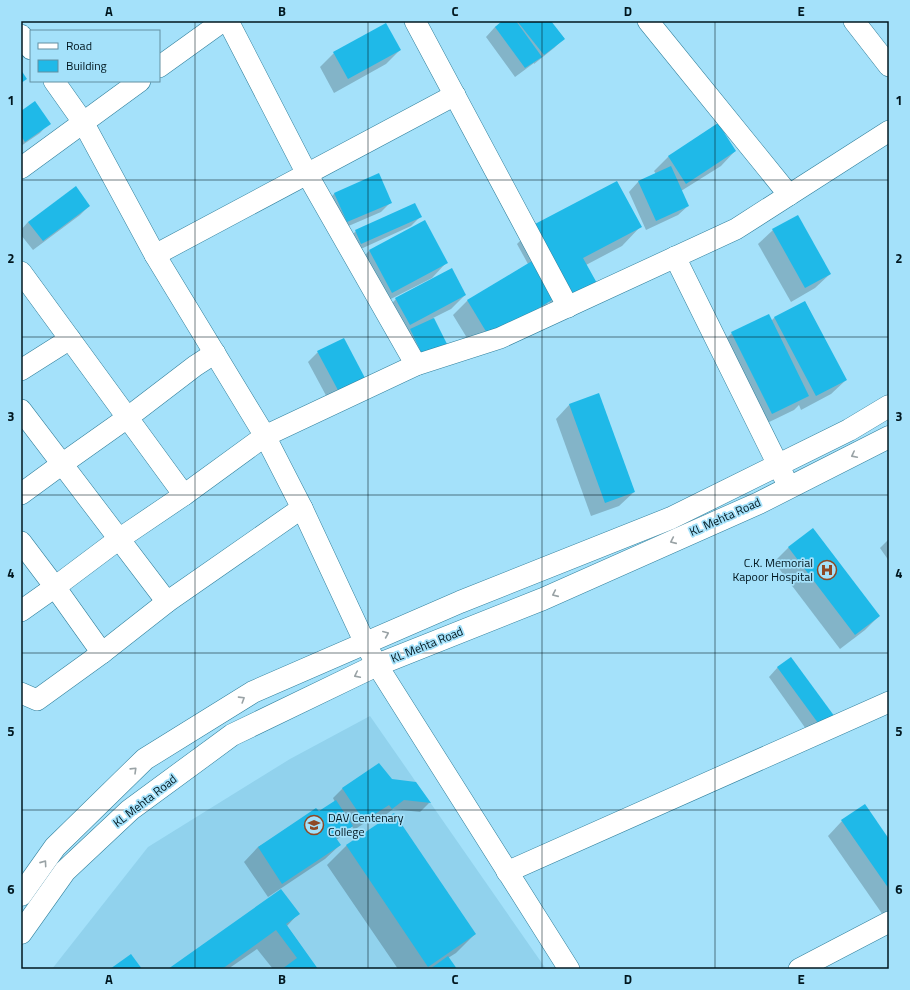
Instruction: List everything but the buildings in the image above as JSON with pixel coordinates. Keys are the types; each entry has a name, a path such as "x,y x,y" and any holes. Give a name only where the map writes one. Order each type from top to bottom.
{"street":[{"path":"160,67 223,21"},
{"path":"228,21 307,174 416,365"},
{"path":"415,21 568,307"},
{"path":"648,21 789,194"},
{"path":"854,21 889,66"},
{"path":"21,35 30,48"},
{"path":"55,82 83,122 155,255 265,436 302,508 376,665 569,969"},
{"path":"21,168 139,82"},
{"path":"155,255 454,95"},
{"path":"21,611 119,539 184,495 265,436 416,365 500,338 736,229 889,131"},
{"path":"675,257 789,488"},
{"path":"21,272 184,495"},
{"path":"21,370 70,339"},
{"path":"21,494 127,418 195,366 215,353"},
{"name":"KL Mehta Road","path":"21,895 55,848 145,759 253,692 460,602 671,518 849,430 889,406"},
{"path":"21,410 167,602"},
{"name":"KL Mehta Road","path":"21,933 65,871 130,810 232,735 376,665 543,599 759,502 889,437"},
{"path":"21,693 37,700 102,653 167,602 302,508"},
{"path":"21,542 102,653"},
{"path":"507,872 889,702"},
{"path":"799,969 889,922"}],"shaded area":[{"name":"DAV Centenary College","path":"370,716 546,969 52,969 148,847 290,759"}],"place":[{"name":"C.K. Memorial Kapoor Hospital","path":"827,570"},
{"name":"DAV Centenary College","path":"314,825"}]}
